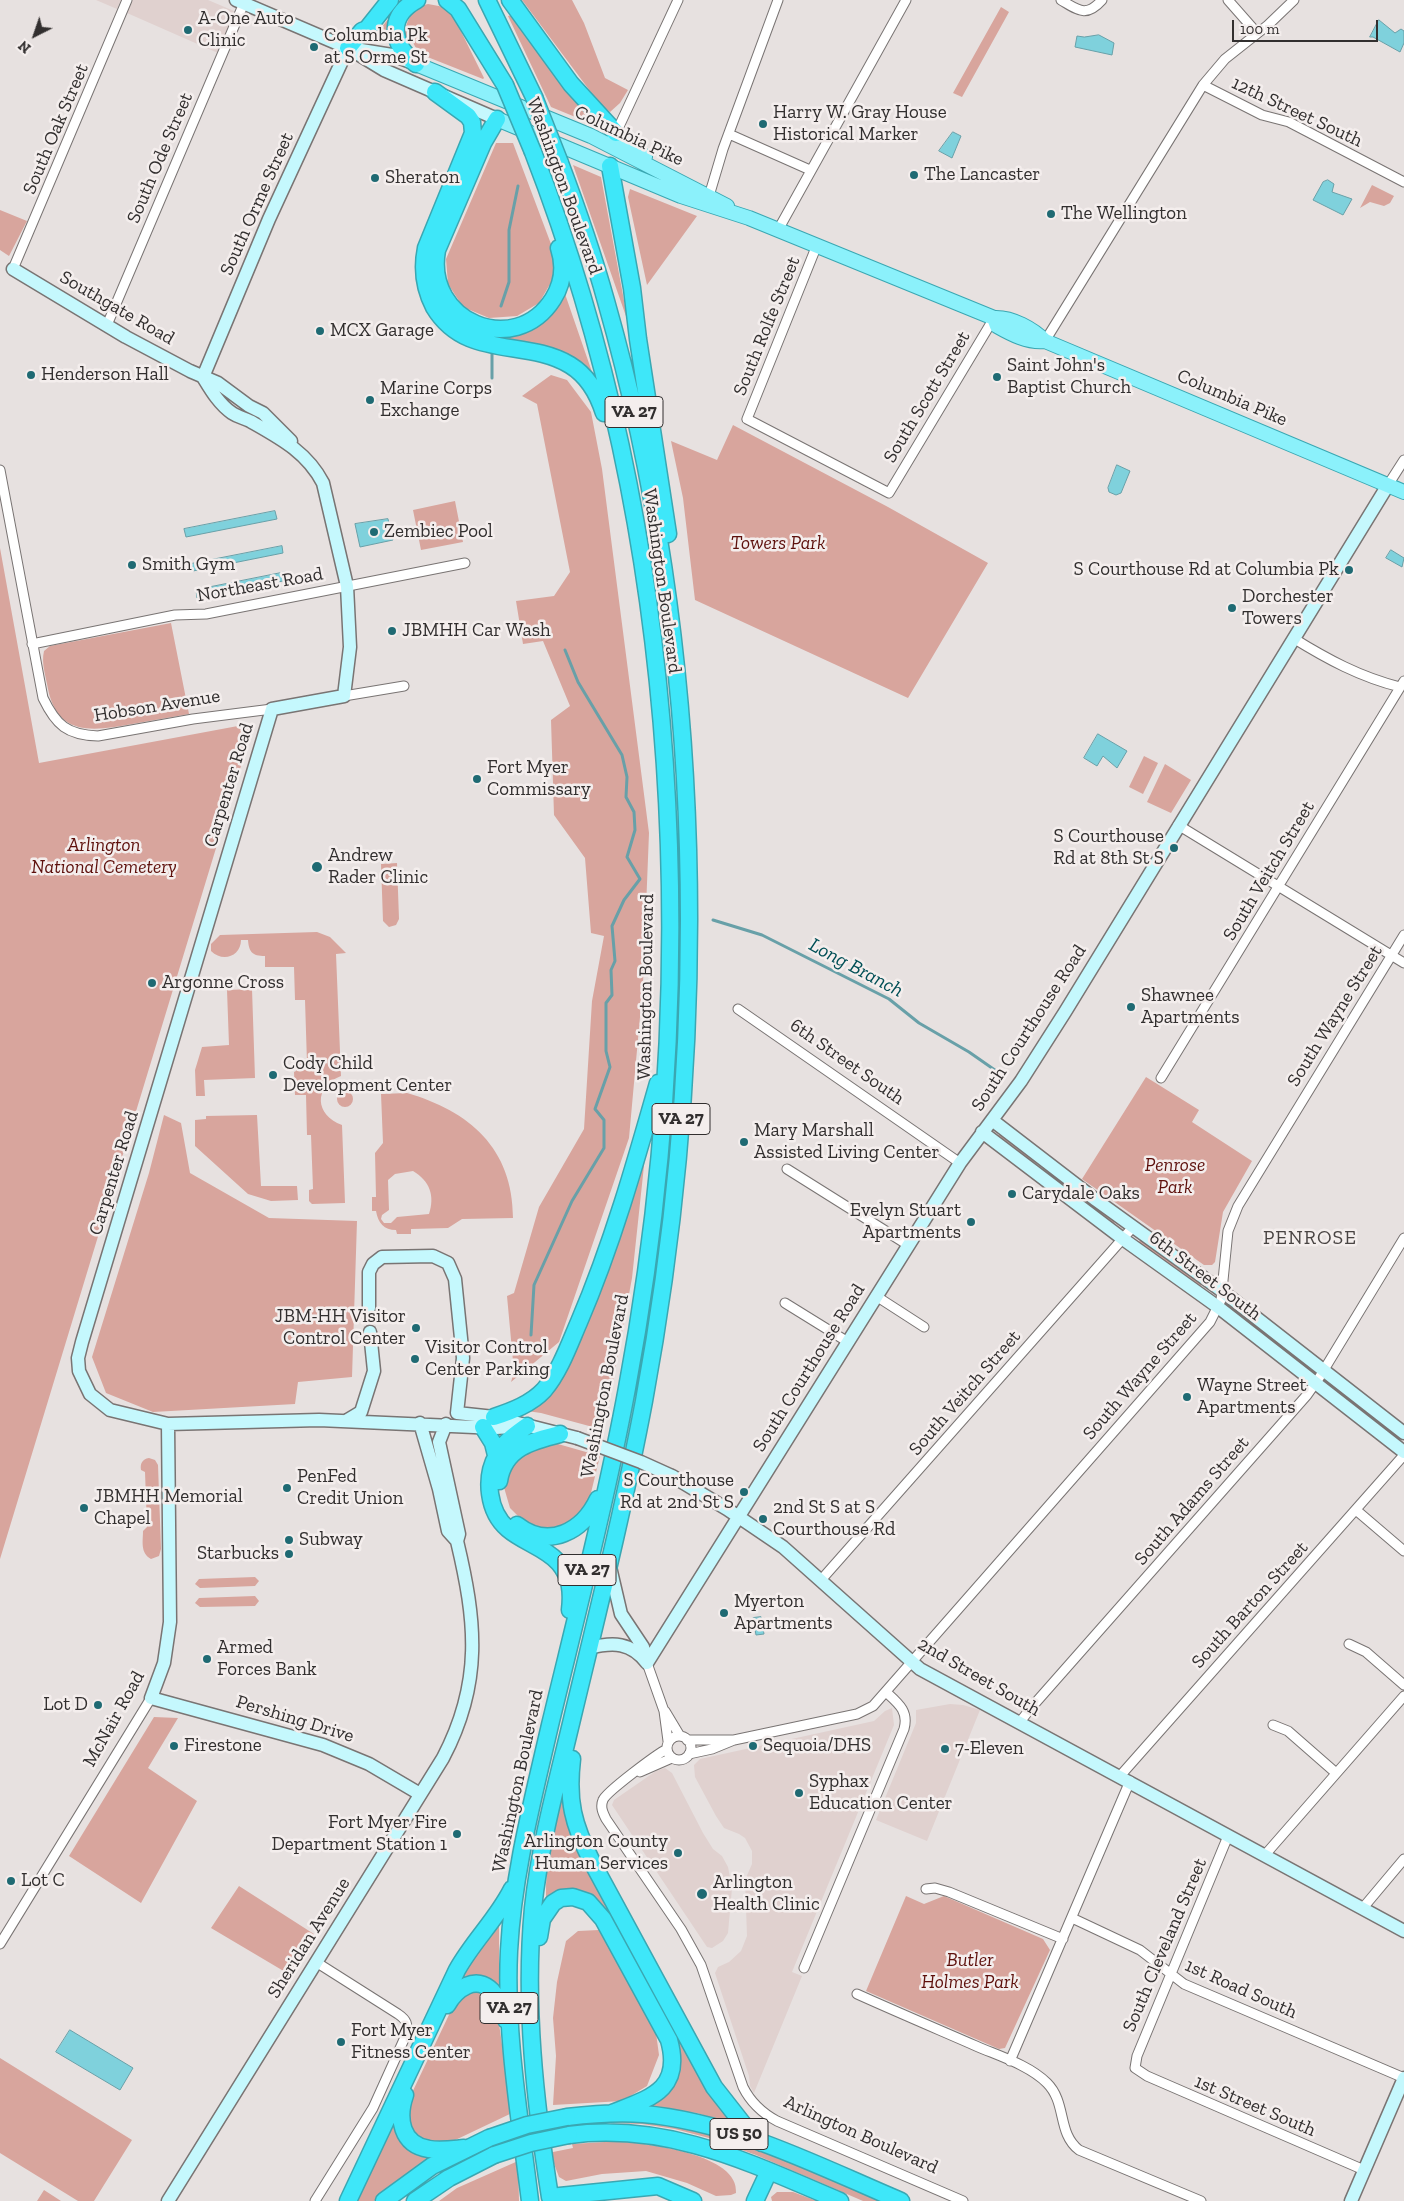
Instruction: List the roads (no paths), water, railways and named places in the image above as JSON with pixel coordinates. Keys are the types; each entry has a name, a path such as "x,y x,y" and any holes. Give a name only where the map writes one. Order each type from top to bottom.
{"highway":[{"path":"348,48 362,31 367,29 390,0"},
{"path":"416,64 398,45 395,30 402,11 417,0"},
{"path":"447,0 458,9 505,86"},
{"name":"Washington Boulevard","path":"463,0 505,86 561,226 609,397 631,502 648,610 660,709 667,807 669,950 666,1055 660,1145 645,1278 626,1392 608,1479 516,1880 509,1951 508,1985 511,2031 530,2201"},
{"name":"Washington Boulevard","path":"487,0 534,97 560,163 606,300 631,402 662,563 676,668 685,799 688,904 687,993 681,1120 670,1226 656,1331 638,1435 538,1871 531,1940 530,1996 535,2074 551,2199"},
{"path":"510,0 614,140"},
{"path":"435,92 468,116 472,122 474,133 426,248 424,263 425,280 433,304 447,323 468,338 491,345 551,356 572,366 584,376 601,402 631,502"},
{"path":"497,119 486,138 441,242 435,267 441,291 450,306 470,322 486,328 504,328 531,320 550,303 561,281 562,258 543,198 533,152"},
{"path":"610,166 632,288 638,339 666,515 675,596 676,668"},
{"path":"496,1455 494,1443 481,1421 522,1406 538,1396 553,1376 594,1284 613,1233 642,1141 666,1055"},
{"path":"527,1426 508,1440 496,1455 490,1476 492,1505 497,1517 512,1533 556,1560 570,1582 571,1600 565,1661"},
{"path":"560,1434 523,1445 513,1453 502,1467 498,1486 500,1500 505,1513 514,1523 525,1531 540,1535 557,1535 571,1530 591,1512 608,1479"},
{"path":"578,1693 577,1735 572,1757 569,1790 572,1812 579,1834 602,1882 714,2087 743,2124 762,2143"},
{"path":"348,2201 454,1975 470,1949 501,1910 516,1880"},
{"path":"530,1996 541,1925 546,1910 552,1903 561,1898 573,1897 584,1899 597,1910 607,1926 661,2023 672,2055 670,2075 662,2089 647,2099 612,2113"},
{"path":"464,2148 431,2150 411,2142 401,2123 401,2109 405,2095 449,2002 461,1988 478,1984 492,1992 511,2031"},
{"name":"US 50","path":"384,2201 417,2176 464,2148 489,2138 527,2125 567,2117 612,2113 642,2114 687,2120 732,2132 901,2201"},
{"name":"US 50","path":"416,2200 457,2173 494,2155 531,2143 569,2135 620,2132 675,2139 722,2152 840,2201"},
{"path":"755,2201 769,2171"},
{"path":"551,2199 658,2186 672,2196 693,2201"}],"main road":[{"name":"Columbia Pike","path":"416,64 614,140 646,157 680,180 749,218 994,318 1002,318 1034,331 1045,341 1404,492"},
{"name":"Columbia Pike","path":"497,119 705,206 749,218"},
{"path":"610,166 614,140"}],"street":[{"name":"South Oak Street","path":"13,269 127,0"},
{"path":"614,140 678,0"},
{"path":"709,196 723,149 778,0"},
{"name":"South Rolfe Street","path":"778,230 906,0"},
{"path":"1061,0 1084,12 1092,10 1102,0"},
{"path":"1228,0 1257,33"},
{"path":"1045,341 1203,85 1225,59 1294,0"},
{"name":"Columbia Pike","path":"240,2 348,48 384,70 497,119"},
{"name":"South Ode Street","path":"107,325 240,2"},
{"name":"Columbia Pike","path":"348,48 392,55 416,64"},
{"name":"South Orme Street","path":"203,377 270,218 348,48"},
{"name":"12th Street South","path":"1203,85 1262,115 1289,122 1404,182"},
{"path":"729,134 810,170"},
{"name":"South Rolfe Street","path":"817,246 747,419 889,493"},
{"name":"Southgate Road","path":"13,269 107,325 203,377 214,395 232,413 248,420 299,451 316,469 323,483 346,586 350,647 344,696"},
{"name":"South Scott Street","path":"889,493 994,318"},
{"name":"South Courthouse Road","path":"648,1663 960,1163 1029,1069 1292,638 1404,460"},
{"name":"Hobson Avenue","path":"0,470 43,698 52,715 65,729 83,736 98,736 192,719 272,709 404,686"},
{"name":"Northeast Road","path":"32,644 175,615 206,614 465,563"},
{"path":"1292,638 1335,664 1358,674 1402,684"},
{"name":"South Veitch Street","path":"1161,1078 1402,684"},
{"name":"Carpenter Road","path":"272,709 78,1358 79,1371 83,1383 90,1394 110,1410 168,1424 310,1420 446,1424 481,1421"},
{"path":"1178,825 1404,963"},
{"name":"South Wayne Street","path":"734,1740 864,1712 873,1706 1210,1322 1218,1307 1222,1291 1228,1231 1238,1206 1404,935"},
{"name":"6th Street South","path":"738,1008 960,1163"},
{"name":"6th Street South","path":"992,1120 1133,1227 1222,1291 1404,1433"},
{"name":"6th Street South","path":"982,1132 1218,1307 1404,1454"},
{"path":"787,1169 908,1245"},
{"name":"South Veitch Street","path":"820,1580 1133,1227"},
{"name":"South Adams Street","path":"1020,1722 1030,1708 1316,1383 1404,1238"},
{"path":"369,1308 369,1272 373,1264 382,1257 433,1256 448,1262 455,1279 463,1358 457,1413 481,1421"},
{"path":"876,1296 924,1327"},
{"path":"785,1303 848,1342"},
{"path":"346,1421 361,1412 374,1371 370,1352 370,1332"},
{"name":"2nd Street South","path":"481,1421 527,1426 577,1438 672,1476 784,1547 920,1669 1404,1931"},
{"name":"Sheridan Avenue","path":"420,1423 439,1489 448,1531 457,1541"},
{"name":"McNair Road","path":"0,1944 151,1698 164,1663 170,1622 168,1424"},
{"name":"Sheridan Avenue","path":"168,2201 450,1745 462,1715 471,1672 472,1611 457,1541 459,1534 438,1442 446,1424"},
{"name":"South Barton Street","path":"1010,2061 1072,1918 1125,1779 1404,1454"},
{"path":"1356,1510 1404,1551"},
{"path":"609,1564 620,1614 643,1647 664,1711 668,1745 672,1758"},
{"path":"589,1648 616,1644 632,1650 648,1663"},
{"path":"1349,1644 1366,1652 1404,1685"},
{"path":"804,1968 904,1729 906,1720 904,1712 886,1692"},
{"path":"1264,1856 1404,1696"},
{"name":"Pershing Drive","path":"151,1698 323,1745 369,1764 420,1794"},
{"path":"664,1711 690,1745 689,1754"},
{"path":"1273,1724 1288,1731 1336,1773"},
{"path":"631,1776 650,1758 668,1745 673,1737 734,1740"},
{"path":"631,1776 672,1758 681,1760 689,1754 712,1750 734,1740"},
{"name":"Arlington Boulevard","path":"631,1776 605,1796 602,1806 604,1815 681,1929 696,1956 743,2087 749,2097 761,2110 777,2121 963,2201"},
{"name":"South Cleveland Street","path":"1135,2068 1136,2056 1228,1836"},
{"path":"1362,1909 1404,1859"},
{"path":"926,1889 935,1888 949,1892 1063,1939"},
{"name":"1st Road South","path":"1072,1918 1140,1950 1184,1984 1404,2078"},
{"path":"315,2201 373,2108 408,2026 405,2019 398,2014 316,1962"},
{"path":"857,1994 1010,2061 1039,2076 1054,2092 1060,2102 1066,2132 1071,2144 1079,2150 1201,2201"},
{"name":"1st Street South","path":"1135,2068 1146,2076 1364,2170"},
{"path":"1351,2201 1404,2078"}],"water":[{"path":"1379,20 1395,33 1401,29 1404,31 1404,43 1400,52 1370,37"},
{"path":"1099,35 1114,43 1112,55 1075,47 1077,36"},
{"path":"953,132 961,136 952,158 939,151"},
{"path":"1328,180 1334,184 1332,192 1352,199 1343,215 1313,200 1323,182"},
{"path":"1117,465 1130,471 1121,493 1116,495 1109,492 1108,488"},
{"path":"275,511 277,519 186,537 184,529"},
{"name":"Zembiec Pool","path":"388,519 393,540 360,547 355,524"},
{"path":"282,546 283,553 193,571 191,564"},
{"path":"1391,550 1404,558 1402,567 1386,558"},
{"path":"286,572 288,580 197,598 196,590"},
{"path":"1098,734 1127,751 1117,768 1103,756 1097,766 1084,758"},
{"path":"761,1617 764,1634 756,1635 753,1618"},
{"path":"70,2030 133,2068 120,2090 56,2052"}],"waterway":[{"name":"Long Branch","path":"501,306 509,282 509,230 518,186"},
{"name":"Long Branch","path":"492,354 492,378"},
{"path":"531,1335 534,1285 572,1201 604,1148 604,1120 595,1109 610,1067 606,1051 606,1003 612,995 611,970 615,961 612,926 624,900 640,879 627,857 635,830 634,812 626,797 627,777 622,755 578,682 565,650"},
{"name":"Long Branch","path":"713,920 762,935 889,999 919,1023 969,1052 1002,1075"}],"tunnel":[{"path":"369,1308 370,1332"}],"place":[{"name":"A-One Auto Clinic","path":"188,30"},
{"name":"Columbia Pk at S Orme St","path":"314,47"},
{"name":"Harry W. Gray House Historical Marker","path":"763,124"},
{"name":"The Lancaster","path":"914,175"},
{"name":"Sheraton","path":"375,178"},
{"name":"The Wellington","path":"1051,214"},
{"name":"MCX Garage","path":"320,331"},
{"name":"Henderson Hall","path":"31,375"},
{"name":"Saint John's Baptist Church","path":"997,377"},
{"name":"Marine Corps Exchange","path":"370,400"},
{"name":"Zembiec Pool","path":"374,532"},
{"name":"Smith Gym","path":"132,565"},
{"name":"S Courthouse Rd at Columbia Pk","path":"1349,570"},
{"name":"Dorchester Towers","path":"1232,608"},
{"name":"JBMHH Car Wash","path":"392,631"},
{"name":"Fort Myer Commissary","path":"477,779"},
{"name":"S Courthouse Rd at 8th St S","path":"1174,848"},
{"name":"Andrew Rader Clinic","path":"317,867"},
{"name":"Argonne Cross","path":"152,983"},
{"name":"Shawnee Apartments","path":"1131,1007"},
{"name":"Cody Child Development Center","path":"273,1075"},
{"name":"Mary Marshall Assisted Living Center","path":"744,1142"},
{"name":"Carydale Oaks","path":"1012,1194"},
{"name":"Evelyn Stuart Apartments","path":"971,1222"},
{"name":"JBM-HH Visitor Control Center","path":"416,1328"},
{"name":"Visitor Control Center Parking","path":"415,1359"},
{"name":"Wayne Street Apartments","path":"1187,1397"},
{"name":"PenFed Credit Union","path":"287,1488"},
{"name":"S Courthouse Rd at 2nd St S","path":"744,1492"},
{"name":"JBMHH Memorial Chapel","path":"84,1508"},
{"name":"2nd St S at S Courthouse Rd","path":"763,1519"},
{"name":"Subway","path":"289,1540"},
{"name":"Starbucks","path":"289,1554"},
{"name":"Myerton Apartments","path":"724,1613"},
{"name":"Armed Forces Bank","path":"207,1659"},
{"name":"Lot D","path":"98,1705"},
{"name":"Firestone","path":"174,1746"},
{"name":"Sequoia/DHS","path":"753,1746"},
{"name":"7-Eleven","path":"945,1749"},
{"name":"Syphax Education Center","path":"799,1793"},
{"name":"Fort Myer Fire Department Station 1","path":"457,1834"},
{"name":"Arlington County Human Services","path":"678,1853"},
{"name":"Lot C","path":"11,1881"},
{"name":"Arlington Health Clinic","path":"702,1894"},
{"name":"Fort Myer Fitness Center","path":"341,2042"}],"district":[{"name":"PENROSE","path":"1310,1238"}],"park label":[{"name":"Towers Park","path":"778,544"},
{"name":"Arlington National Cemetery","path":"104,857"},
{"name":"Penrose Park","path":"1175,1177"},
{"name":"Butler Holmes Park","path":"970,1972"}]}
